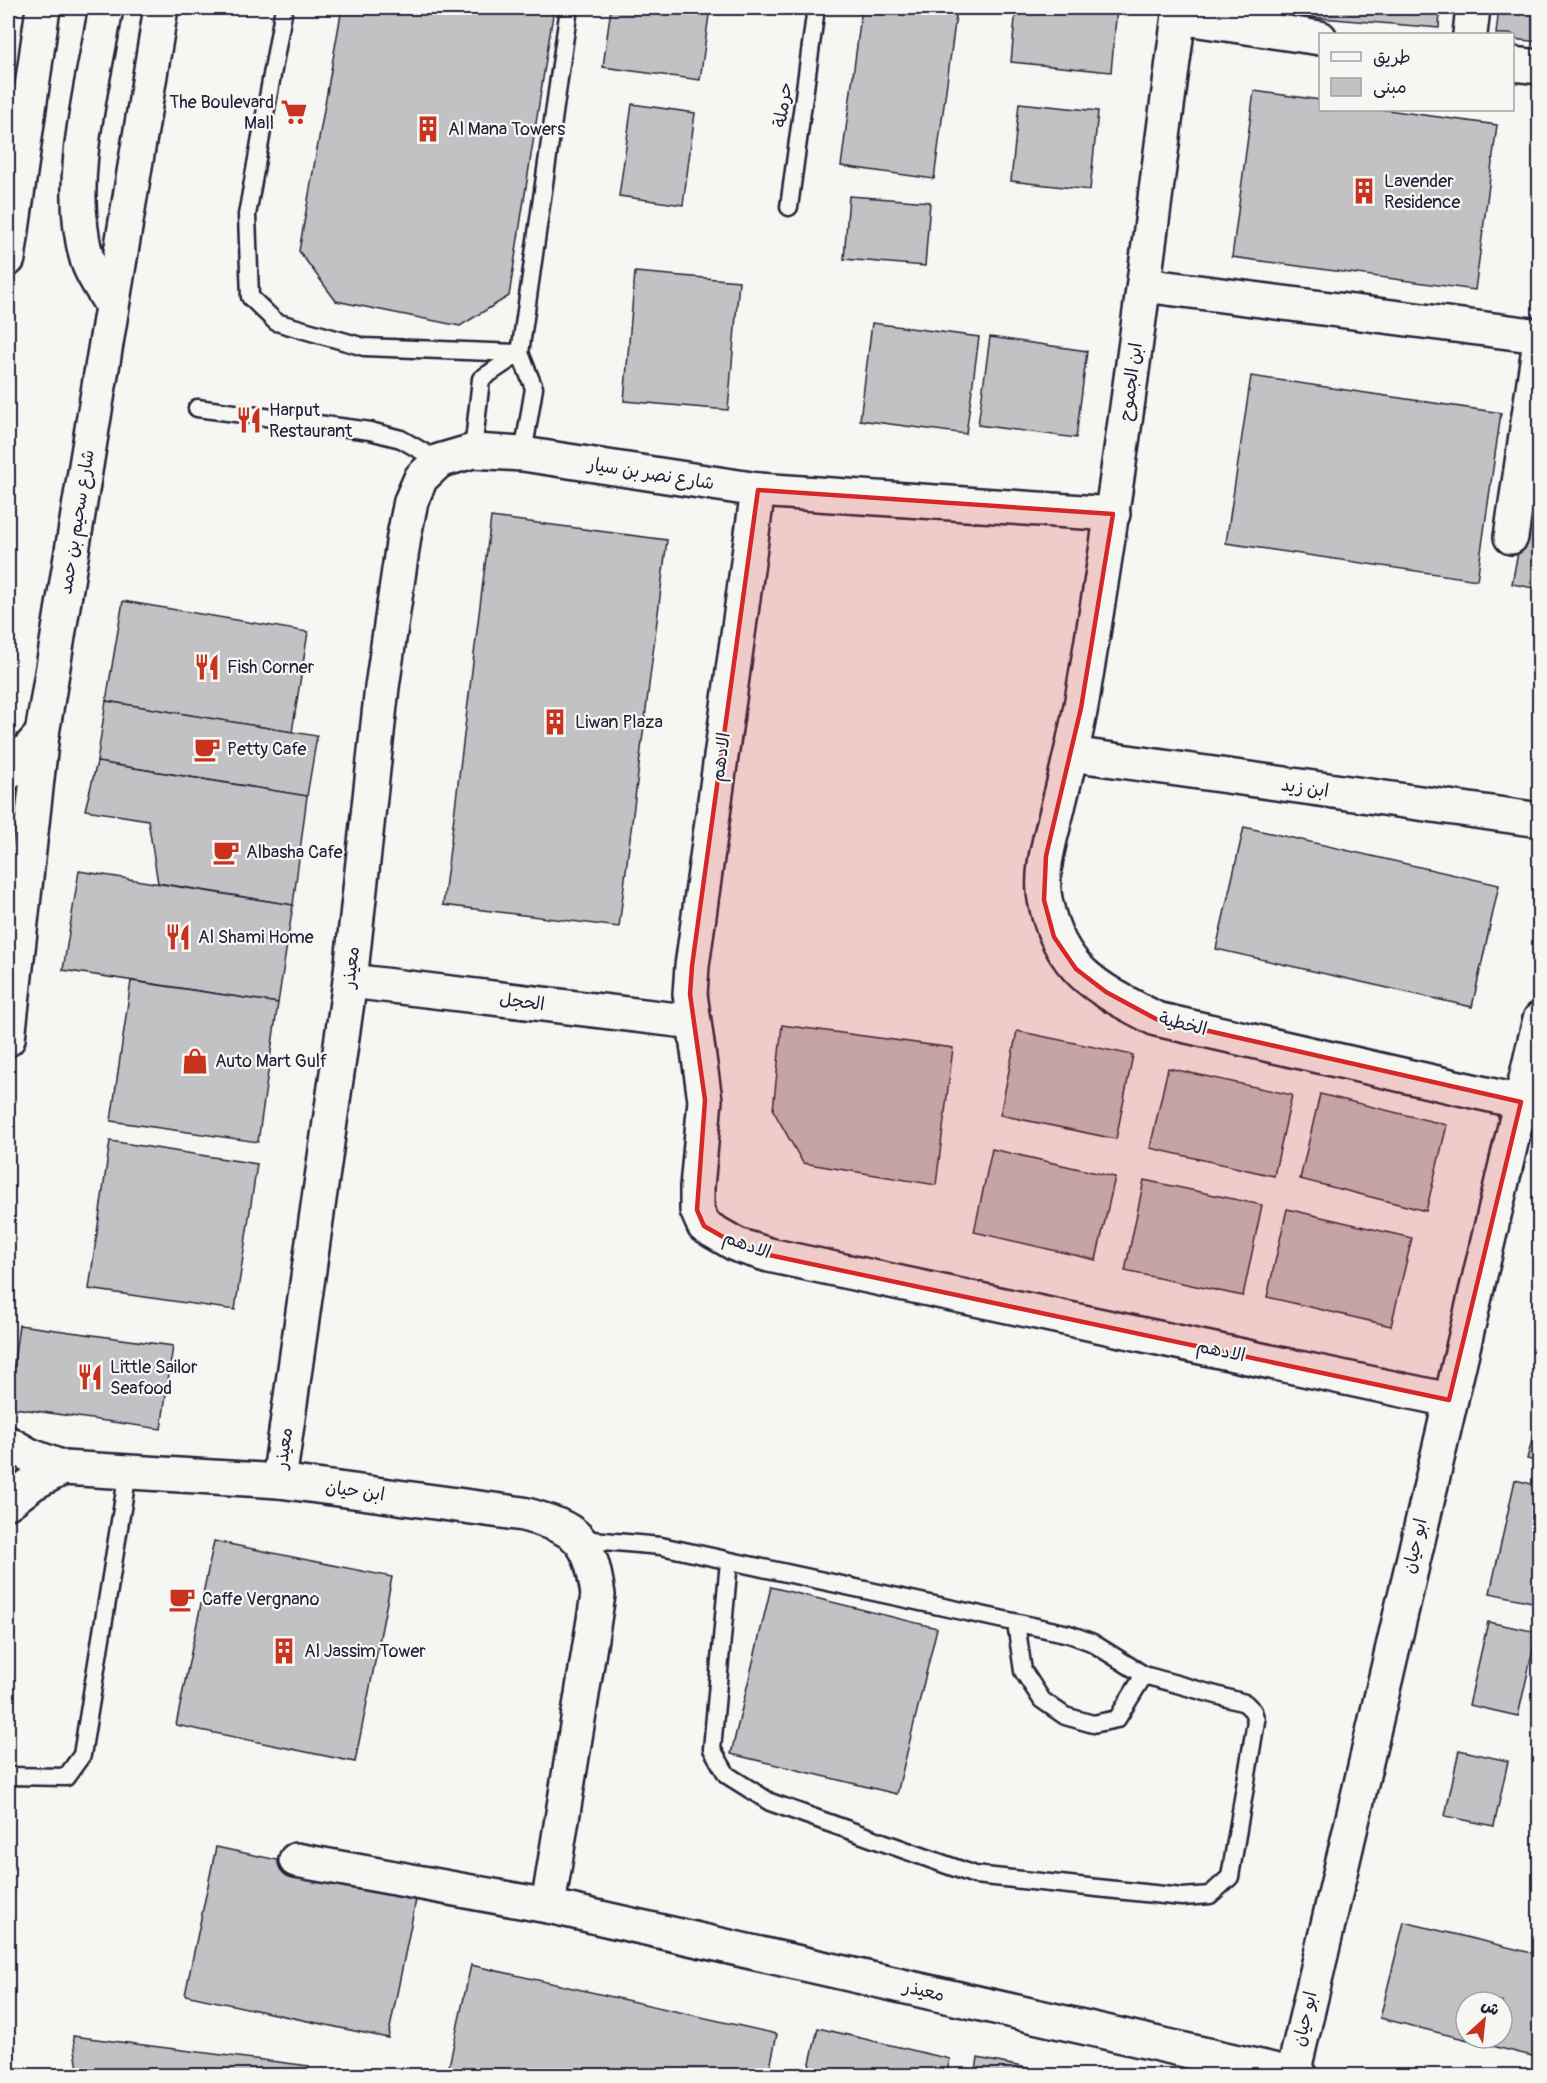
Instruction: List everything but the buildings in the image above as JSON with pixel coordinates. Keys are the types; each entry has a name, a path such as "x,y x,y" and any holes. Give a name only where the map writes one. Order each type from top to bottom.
{"main road":[{"path":"8,259 44,8"},
{"path":"106,8 86,129 80,186 80,225 88,261 111,304"},
{"name":"شارع سحيم بن حمد","path":"8,1039 42,735 161,8"},
{"path":"1470,33 1473,8"},
{"path":"1179,12 1319,38"},
{"name":"ابن الجموح","path":"1071,754 1113,514 1179,12"},
{"path":"1514,64 1539,66"},
{"path":"1144,285 1539,336"},
{"path":"1511,537 1539,341"},
{"name":"شارع نصر بن سيار","path":"439,460 473,451 523,454 758,490 1113,514"},
{"name":"معيذر","path":"279,1481 350,981 382,687 404,536 411,501 421,478 439,460"},
{"name":"الادهم","path":"758,490 692,966 690,994 700,1051 705,1100 697,1187 698,1210 704,1226 737,1245 769,1255 1449,1400"},
{"path":"8,773 42,735"},
{"name":"ابن زيد","path":"1071,754 1539,820"},
{"name":"الخطية","path":"1071,754 1046,856 1044,900 1054,937 1076,969 1098,986 1156,1019 1521,1102"},
{"name":"الحجل","path":"350,981 694,1022"},
{"name":"ابو حيان","path":"1296,2075 1449,1400 1539,1019"},
{"name":"ابن حيان","path":"8,1443 28,1455 63,1468 279,1481 523,1514 555,1523 581,1539"},
{"path":"8,1502 33,1483 63,1468"},
{"path":"548,1906 598,1595 594,1563 581,1539"},
{"name":"معيذر","path":"296,1860 548,1906 1296,2075"}],"lane":[{"path":"284,8 247,215 250,297 276,322 364,347 520,353"},
{"path":"523,454 534,388 520,353 569,8"},
{"name":"حرملة","path":"789,207 816,8"},
{"path":"473,451 481,379 520,353"},
{"path":"197,408 370,431 401,439 439,460"},
{"path":"8,1776 66,1777 82,1755 128,1472"},
{"path":"581,1539 661,1546 1069,1634 1091,1642 1144,1676 1245,1703 1253,1711 1256,1721 1230,1877 1210,1895 1182,1897 975,1875 770,1802 727,1774 712,1749 729,1561"},
{"path":"1016,1623 1023,1671 1042,1700 1065,1716 1093,1724 1117,1719 1144,1676"}],"highlighted area":[{"path":"758,490 1113,514 1081,708 1046,856 1044,900 1054,937 1076,969 1106,992 1156,1019 1521,1102 1449,1400 769,1255 737,1245 704,1226 697,1210 705,1100 690,994 692,966"}],"place":[{"name":"The Boulevard Mall","path":"294,112"},
{"name":"Al Mana Towers","path":"428,129"},
{"name":"Lavender Residence","path":"1364,191"},
{"name":"Harput Restaurant","path":"249,420"},
{"name":"Fish Corner","path":"207,667"},
{"name":"Liwan Plaza","path":"555,722"},
{"name":"Petty Cafe","path":"207,749"},
{"name":"Albasha Cafe","path":"226,852"},
{"name":"Al Shami Home","path":"178,937"},
{"name":"Auto Mart Gulf","path":"195,1061"},
{"name":"Little Sailor Seafood","path":"90,1377"},
{"name":"Caffe Vergnano","path":"182,1599"},
{"name":"Al Jassim Tower","path":"284,1651"}]}
